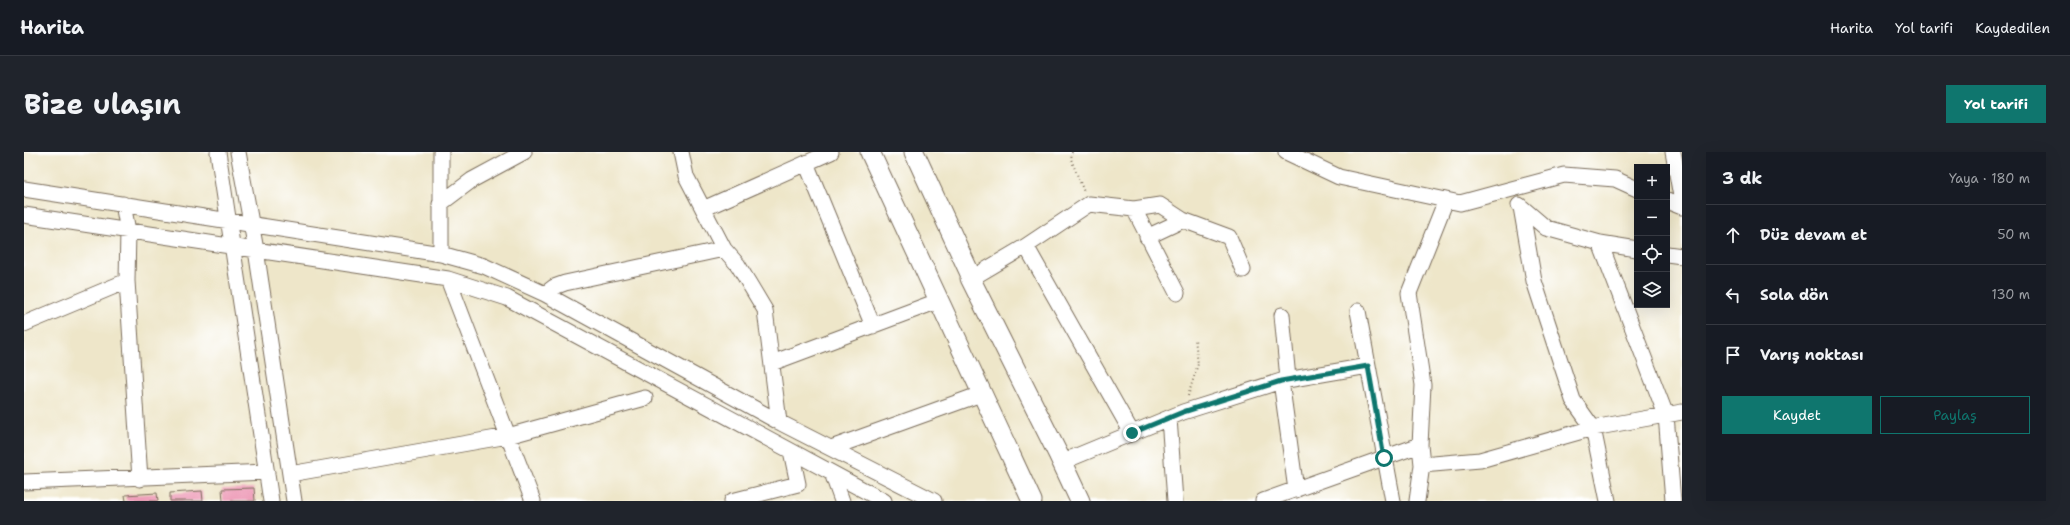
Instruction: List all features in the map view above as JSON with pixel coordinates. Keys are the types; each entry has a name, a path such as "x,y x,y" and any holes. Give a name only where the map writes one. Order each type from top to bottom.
{"main road":[{"path":"870,152 981,394 1032,501"},
{"path":"914,152 972,278 970,278 1080,501"}],"street":[{"path":"218,152 271,501"},
{"path":"238,152 256,250 294,501"},
{"path":"441,152 441,254"},
{"path":"440,204 472,180 524,152"},
{"path":"681,152 686,176 724,249 738,265 766,310 779,422"},
{"path":"703,209 831,152"},
{"path":"1286,152 1339,177 1460,203 1564,175 1615,180 1634,188"},
{"path":"1307,152 1339,177"},
{"path":"1673,152 1682,202"},
{"path":"806,163 873,326"},
{"path":"24,189 229,221 251,223 441,254 484,266 545,294 779,422 934,501"},
{"path":"1503,192 1546,228 1600,243 1634,249"},
{"path":"1417,501 1422,465 1420,445 1423,385 1409,293 1446,200"},
{"path":"1670,202 1682,207"},
{"path":"123,204 128,231 127,281 140,479"},
{"path":"972,278 1026,246 1089,204 1134,209 1160,205 1183,220 1229,237 1243,270"},
{"path":"1521,207 1534,281 1573,400 1593,428 1608,501"},
{"path":"1134,209 1177,293"},
{"path":"24,215 448,279 507,298 884,501"},
{"path":"1147,237 1183,220"},
{"path":"1600,243 1666,415 1674,501"},
{"path":"1026,246 1132,433"},
{"path":"545,294 554,287 565,283 724,249"},
{"path":"1670,254 1682,256"},
{"path":"448,279 534,501"},
{"path":"24,324 127,281"},
{"path":"772,363 938,301"},
{"path":"1358,311 1393,501"},
{"path":"1282,315 1284,380 1296,490"},
{"path":"1062,462 1176,415 1284,380 1368,366"},
{"path":"831,448 981,394"},
{"path":"290,474 508,436 645,398"},
{"path":"1422,465 1480,460 1593,428 1682,412"},
{"path":"1175,501 1176,415"},
{"path":"1263,501 1420,445"},
{"path":"732,501 798,484 790,451"},
{"path":"24,482 140,479 267,472"},
{"path":"832,473 842,501"}],"path":[{"path":"1072,152 1071,159 1089,204"},
{"path":"1176,415 1198,364 1195,339"}],"building":[{"path":"254,488 255,501 223,501 222,489"},
{"path":"202,491 203,501 170,501 170,493"},
{"path":"157,493 158,501 126,501 125,495"}],"route":[{"path":"1132,433 1183,412 1281,381 1368,366 1384,458"}]}
